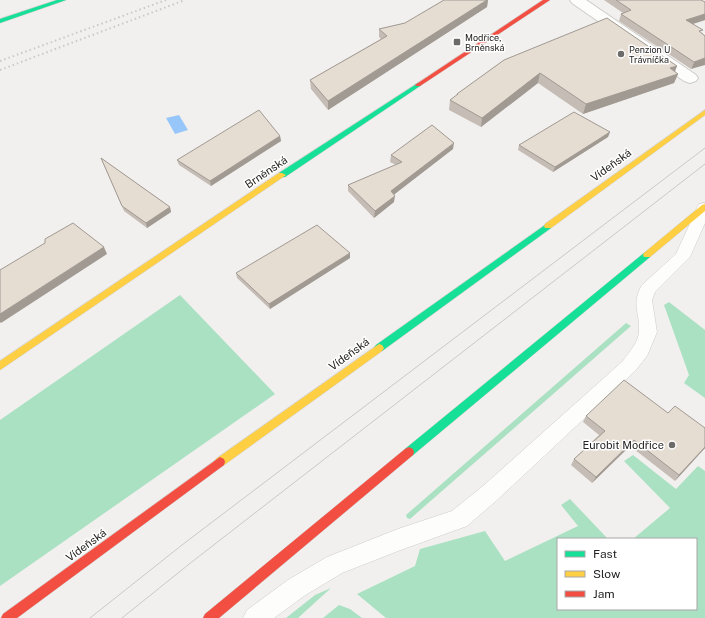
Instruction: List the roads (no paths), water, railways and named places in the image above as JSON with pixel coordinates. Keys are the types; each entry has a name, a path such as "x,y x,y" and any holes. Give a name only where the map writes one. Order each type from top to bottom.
{"main road":[{"path":"0,21 63,0"},
{"name":"Brněnská","path":"0,366 332,142 547,0"},
{"name":"Vídeňská","path":"7,618 155,509 705,112"},
{"path":"208,618 704,208"}],"street":[{"path":"577,0 690,78"}],"lane":[{"path":"255,618 296,588 335,565 398,540 459,519 496,488 629,366 641,350 648,332 644,300 648,289 682,257 704,208"}],"water":[{"path":"179,115 188,130 175,134 166,118"}],"tram line":[{"path":"90,618 182,545 705,148"},
{"path":"122,618 193,561 705,164"}],"railway":[{"path":"0,61 166,0"},
{"path":"0,70 185,0"}],"place":[{"name":"Modřice, Brněnská","path":"457,42"},
{"name":"Penzion U Trávníčka","path":"621,54"},
{"name":"Eurobit Modřice","path":"672,445"}]}
